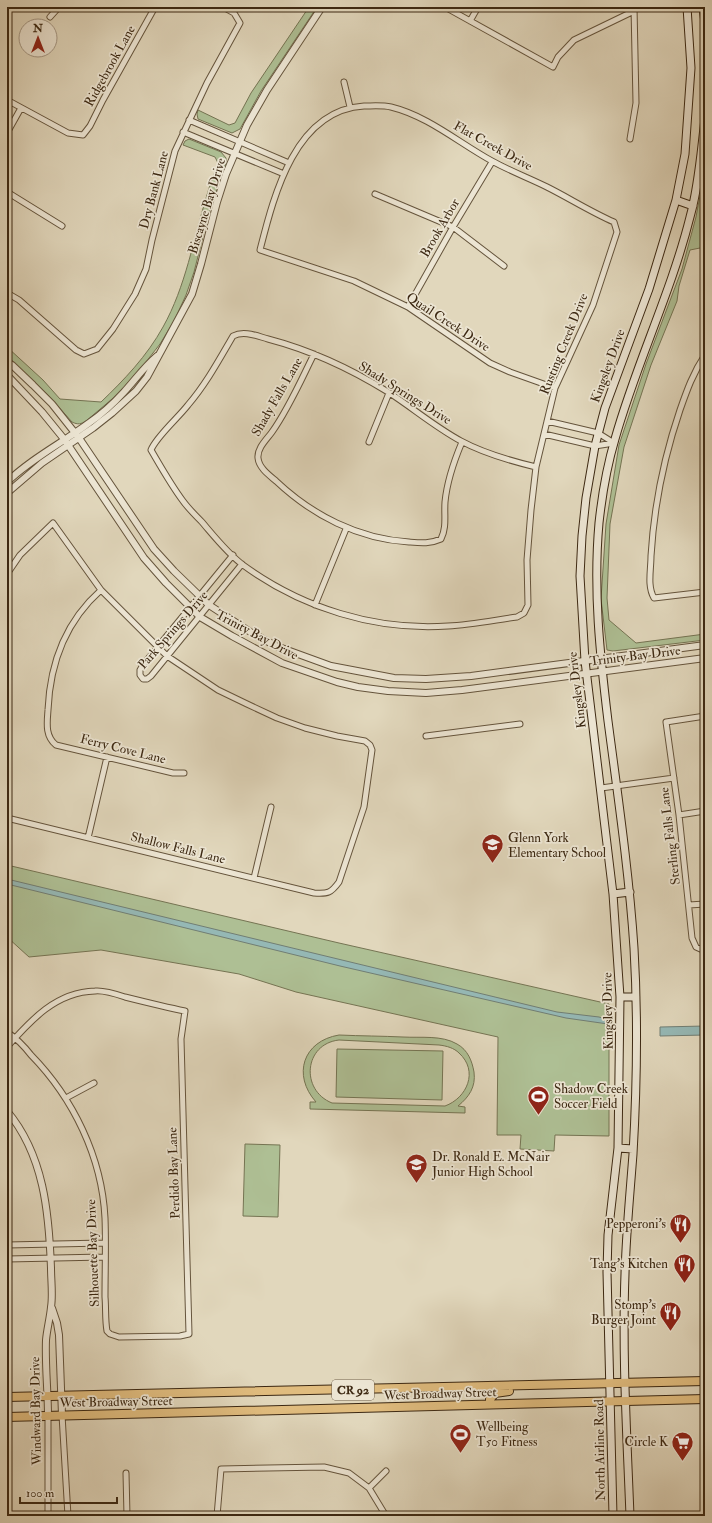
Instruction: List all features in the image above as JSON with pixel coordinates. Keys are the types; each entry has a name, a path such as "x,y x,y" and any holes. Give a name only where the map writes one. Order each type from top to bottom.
{"main road":[{"name":"Kingsley Drive","path":"610,1384 607,1324 607,1257 608,1231 618,1148 620,997 613,894 585,661 580,576 582,536 586,498 598,433 605,408 649,289 676,200 685,154 691,68 687,7"},
{"path":"703,7 705,23"},
{"name":"Kingsley Drive","path":"625,1384 625,1272 637,1060 636,997 630,892 600,658 597,610 597,558 600,520 614,443 622,415 669,286 693,206 705,118"},
{"path":"676,200 693,206"},
{"path":"613,894 630,892"},
{"path":"620,997 636,997"},
{"path":"618,1148 633,1149"},
{"name":"West Broadway Street","path":"7,1397 705,1381"},
{"name":"North Airline Road","path":"610,1384 613,1516"},
{"name":"North Airline Road","path":"625,1384 630,1516"},
{"path":"490,1404 490,1399 495,1393 526,1389 539,1385"},
{"name":"West Broadway Street","path":"7,1417 705,1399"}],"street":[{"path":"50,17 59,7"},
{"name":"Ridgebrook Lane","path":"21,108 68,133 83,135 90,126 155,7"},
{"name":"Dry Bank Lane","path":"7,293 24,305 76,350 84,354 97,349 113,329 135,294 146,269 175,151 207,83 240,23 234,13 223,7"},
{"name":"Biscayne Bay Drive","path":"7,493 29,473 68,446 77,435 124,392 149,362 160,353 175,328 192,294 217,202 234,153 267,90 322,7"},
{"path":"445,7 553,68 558,57 574,40 634,9 636,103 630,139"},
{"path":"470,21 478,7"},
{"path":"183,132 284,174 288,163 311,130 336,113 350,107 344,82"},
{"path":"7,100 21,108 7,133"},
{"name":"Flat Creek Drive","path":"350,107 390,107 415,116 492,162 547,187 591,212 614,222 616,228"},
{"path":"189,120 288,163"},
{"name":"Brook Arbor","path":"408,307 492,162"},
{"name":"Quail Creek Drive","path":"284,174 268,219 260,250 354,281 408,307 490,362 510,372 555,388"},
{"path":"7,192 62,226"},
{"path":"375,194 453,228 504,266"},
{"name":"Rusting Creek Drive","path":"315,605 340,614 367,621 411,626 448,626 518,617 524,613 528,605 527,560 536,467 555,388 593,306 617,232 616,228"},
{"name":"Shady Springs Drive","path":"233,555 218,541 183,501 150,450 153,444 175,421 208,378 233,336 238,333 251,334 275,340 314,354 362,377 389,393 462,442 493,455 536,467"},
{"name":"Shady Falls Lane","path":"314,354 283,413 258,451 258,459 262,468 293,497 322,516 346,529"},
{"path":"705,355 695,369 670,440 653,530 650,582 650,591 654,598 666,598 705,592"},
{"name":"Trinity Bay Drive","path":"7,362 33,384 52,404 77,435 154,549 209,606 276,646 331,666 394,678 449,679 705,645"},
{"name":"Trinity Bay Drive","path":"7,375 42,412 64,439 144,558 166,583 200,616 232,636 282,663 337,682 358,687 426,693 462,690 705,658"},
{"path":"369,442 389,393"},
{"path":"547,421 598,433 614,443"},
{"path":"544,434 595,446 614,443"},
{"name":"Biscayne Bay Drive","path":"7,482 36,458 64,439 77,435"},
{"path":"233,555 242,564 276,586 315,605 346,529 402,542 433,543 441,539 444,532 445,502 451,469 462,442"},
{"path":"7,574 20,555 53,523 101,590 167,656"},
{"name":"Park Springs Drive","path":"233,555 140,670 140,675 143,679 147,679 151,676 242,564"},
{"name":"Ferry Cove Lane","path":"101,590 84,608 72,625 53,666 49,693 47,725 49,736 56,744 173,773 184,773"},
{"name":"Shallow Falls Lane","path":"7,818 319,893 325,894 333,891 339,882 364,807 372,750 370,745 365,741 305,728 277,718 218,690 167,656"},
{"name":"Sterling Falls Lane","path":"705,716 666,722 679,815 692,938 696,947 705,951"},
{"path":"426,736 520,724"},
{"path":"88,838 107,757"},
{"path":"601,788 674,778"},
{"path":"254,878 271,807"},
{"path":"679,815 705,811"},
{"path":"689,905 705,904"},
{"name":"Perdido Bay Lane","path":"16,1038 36,1016 50,1006 71,995 95,991 185,1012 182,1039 190,1334 180,1336 119,1337 110,1334"},
{"name":"Silhouette Bay Drive","path":"7,1032 16,1038 54,1080 76,1116 86,1138 101,1190 105,1217 104,1256 106,1326 110,1334"},
{"path":"7,1047 16,1038"},
{"path":"66,1098 94,1083"},
{"name":"Windward Bay Drive","path":"7,1110 26,1140 41,1177 45,1196 52,1307 59,1335 68,1516"},
{"path":"7,1245 104,1243"},
{"path":"7,1259 104,1256"},
{"name":"Windward Bay Drive","path":"48,1516 48,1396 46,1342 48,1322 52,1307"},
{"path":"217,1516 221,1469 324,1467 349,1473 369,1488 386,1516"},
{"path":"369,1488 386,1471"},
{"path":"126,1473 127,1516"}],"green space":[{"path":"309,7 317,7 261,91 240,129 232,133 198,119 198,110 229,125 235,123 251,93"},
{"path":"189,139 221,152 226,158 226,163 209,213 194,272 186,295 174,321 160,344 142,367 118,394 86,421 79,424 74,423 48,395 7,356 7,347 43,380 60,399 101,402 135,367 157,338 178,295 208,191 218,163 215,157 183,145 185,141"},
{"path":"705,169 705,247 690,250 679,286 677,301 651,365 624,447 610,524 607,598 609,620 636,643 705,634 705,640 613,651 607,650 601,599 606,524 619,445 646,364 682,269 696,217"},
{"path":"7,865 339,943 609,1004 609,1136 555,1135 554,1151 520,1149 521,1135 497,1135 498,1037 296,992 239,974 101,950 29,957 7,937"},
{"path":"339,1035 431,1038 445,1039 461,1046 469,1056 474,1072 473,1087 458,1106 465,1107 465,1113 310,1109 310,1102 316,1102 304,1081 303,1071 305,1061 317,1044 327,1038","holes":["339,1040 445,1046 459,1053 465,1060 469,1076 468,1083 459,1097 445,1106 332,1103 322,1097 315,1088 311,1078 310,1068 313,1058 327,1043"]},
{"path":"337,1049 443,1051 442,1100 336,1097"},
{"path":"245,1144 280,1145 278,1217 243,1216"}],"water":[{"path":"7,879 557,1012 599,1017 609,1020 608,1024 566,1018 340,966 7,884"},
{"path":"705,1026 705,1035 660,1036 660,1027"}],"place":[{"name":"Glenn York Elementary School","path":"493,864"},
{"name":"Shadow Creek Soccer Field","path":"539,1116"},
{"name":"Dr. Ronald E. McNair Junior High School","path":"416,1184"},
{"name":"Pepperoni's","path":"681,1244"},
{"name":"Tang's Kitchen","path":"684,1284"},
{"name":"Stomp's Burger Joint","path":"671,1332"},
{"name":"Wellbeing T50 Fitness","path":"460,1454"},
{"name":"Circle K","path":"683,1462"}]}
